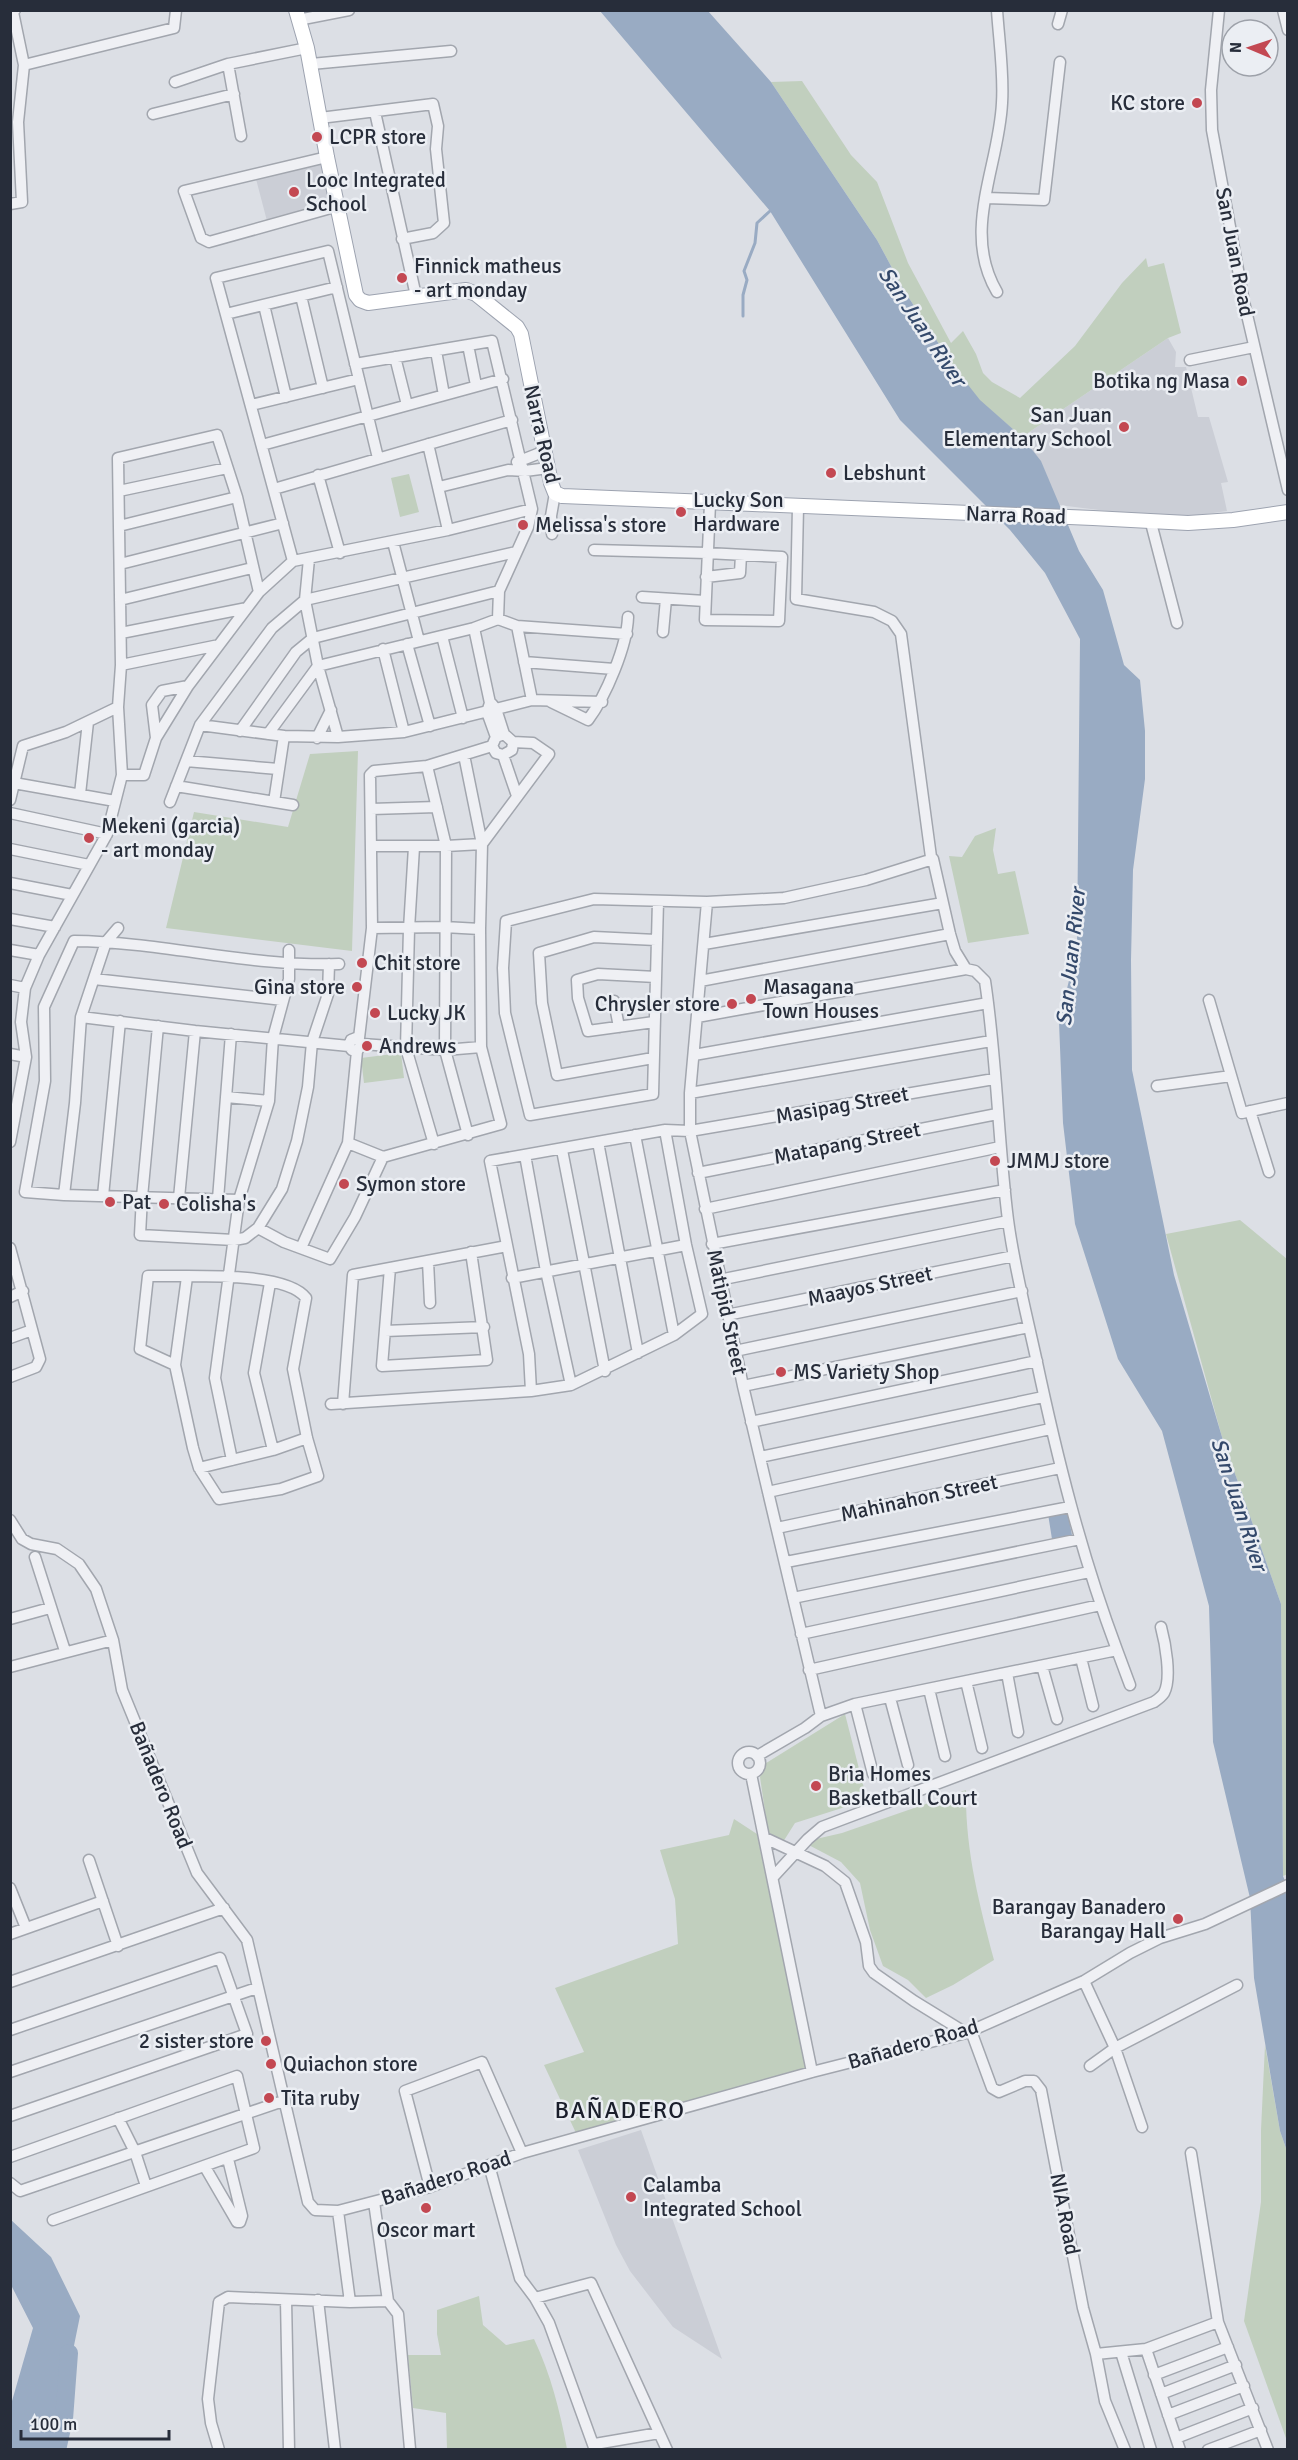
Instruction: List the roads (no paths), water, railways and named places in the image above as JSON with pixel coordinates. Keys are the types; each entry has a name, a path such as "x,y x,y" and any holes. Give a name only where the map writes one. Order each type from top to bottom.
{"main road":[{"name":"Narra Road","path":"297,15 308,48 327,157 358,298 368,303 459,290 472,292 517,327 550,483 555,493 571,497 1093,518 1151,523 1212,522 1287,512"}],"street":[{"path":"10,204 22,202 15,162 14,122 24,65 13,12 15,10"},
{"path":"24,65 174,28 176,10"},
{"path":"297,15 349,10"},
{"path":"997,10 1002,103 980,236 987,276 997,292"},
{"path":"1058,24 1062,10"},
{"name":"San Juan Road","path":"1219,10 1211,90 1212,130 1254,347 1287,490"},
{"path":"1283,10 1287,30"},
{"path":"175,82 228,64 308,48"},
{"path":"310,64 452,51"},
{"path":"986,198 1044,200 1060,62"},
{"path":"228,64 241,136"},
{"path":"153,114 234,94"},
{"path":"320,118 433,104 438,126 436,149 444,223 433,233 402,239"},
{"path":"375,112 416,296"},
{"path":"327,157 184,191 201,238 209,242 338,206"},
{"path":"293,561 216,278 328,251 378,458"},
{"path":"226,314 337,287"},
{"path":"301,296 323,388"},
{"path":"264,305 286,397"},
{"path":"355,364 492,341 525,471 532,509 528,527 499,591 498,619"},
{"path":"468,345 476,385"},
{"path":"1190,360 1254,347"},
{"path":"436,351 444,395"},
{"path":"395,357 407,405"},
{"path":"251,405 359,379"},
{"path":"262,445 503,379"},
{"path":"274,489 512,420"},
{"path":"10,1142 16,1088 26,1058 16,1021 25,988 39,955 107,834 122,775 118,708 122,665 118,458 217,435 246,531 252,568 259,592"},
{"path":"428,444 448,530"},
{"path":"508,470 521,459 545,451"},
{"path":"119,491 227,468"},
{"path":"439,487 508,470 525,471 548,468"},
{"path":"318,475 340,554"},
{"path":"552,534 551,509 555,493"},
{"path":"119,526 237,498"},
{"path":"594,550 707,553 782,557 778,621 705,620 707,553 710,503"},
{"path":"798,507 796,600 874,612 892,621 901,634 931,856"},
{"path":"122,775 144,775 156,738 188,686 259,592 293,561 340,554 532,509"},
{"path":"120,564 283,523"},
{"path":"1151,523 1177,623"},
{"path":"393,542 419,641"},
{"path":"170,802 200,724 272,628 305,600 516,552"},
{"path":"706,578 740,573 741,555"},
{"path":"309,559 305,600 318,666 339,737"},
{"path":"120,600 252,568"},
{"path":"240,731 296,652 313,638 499,591"},
{"path":"642,597 705,601"},
{"path":"663,632 666,599"},
{"path":"121,633 247,608"},
{"path":"548,701 588,720 602,702 627,634 628,617"},
{"path":"268,734 318,666 474,628 498,619 517,626 627,634"},
{"path":"517,626 532,700"},
{"path":"474,628 497,739 496,753 503,755 512,750 513,742"},
{"path":"442,636 463,718"},
{"path":"407,644 430,726"},
{"path":"122,665 219,645"},
{"path":"383,649 404,732"},
{"path":"524,662 614,669"},
{"path":"156,738 152,705 162,691 188,686"},
{"path":"200,724 284,736 339,737 404,732 463,718 491,708 532,700 602,702"},
{"path":"10,800 23,746 88,722 118,708"},
{"path":"316,738 331,710"},
{"path":"80,794 88,722"},
{"path":"274,802 284,736"},
{"path":"301,1248 348,1143 357,1045 372,928 371,772 427,766 464,755 497,739 533,743 549,754 482,844 373,846"},
{"path":"348,1143 383,1156 468,1135 501,1124 481,1047 482,844 464,755"},
{"path":"503,755 518,796"},
{"path":"186,761 278,769"},
{"path":"427,766 446,846 445,1050 468,1135"},
{"path":"14,783 115,801"},
{"path":"176,786 293,805"},
{"path":"371,809 437,807"},
{"path":"10,813 107,834"},
{"path":"414,847 406,1048 434,1144"},
{"path":"10,849 89,865"},
{"path":"658,901 652,1094 530,1115 505,1013 503,968 506,921 594,899 707,902 784,898 866,880 933,860 955,951 966,969"},
{"path":"10,883 72,895"},
{"name":"Matipid Street","path":"707,902 690,1093 690,1131 719,1280 821,1716"},
{"path":"704,944 943,903"},
{"path":"10,919 55,927"},
{"path":"64,1195 75,1103 81,1017 106,942 118,928"},
{"path":"372,928 480,929"},
{"path":"700,981 950,934"},
{"path":"654,1058 557,1075 542,1003 539,953 594,937 656,940"},
{"path":"158,1026 142,1197 140,1234 234,1240 245,1238 258,1228 282,1189 297,1141 308,1087 312,1042 328,994 334,964 289,963 106,942 74,941 44,1007 45,1081 25,1192 64,1195 142,1197 218,1199 239,1200"},
{"path":"10,950 39,955"},
{"path":"232,1460 215,1378 239,1200 269,1101 273,1038 289,979 289,950"},
{"path":"697,1017 966,969 975,971 985,981 1008,1221 1043,1397 1070,1507 1089,1572 1130,1685"},
{"path":"654,1022 588,1031 578,998 577,980 598,974 656,977"},
{"path":"94,979 284,1000"},
{"path":"10,985 25,988"},
{"path":"1209,1000 1242,1113 1287,1103"},
{"path":"614,1001 619,1027"},
{"path":"694,1055 988,1003"},
{"path":"81,1017 312,1042 445,1050 481,1047"},
{"path":"103,1196 120,1021"},
{"path":"179,1198 195,1031"},
{"path":"218,1199 231,1034"},
{"path":"690,1093 992,1041"},
{"path":"10,1054 26,1058"},
{"path":"1157,1086 1231,1076"},
{"name":"Masipag Street","path":"507,1246 490,1161 665,1130 690,1131 994,1079"},
{"path":"226,1097 269,1101"},
{"path":"1250,1111 1269,1172"},
{"name":"Matapang Street","path":"698,1173 997,1114"},
{"path":"531,1391 529,1354 507,1246 353,1275 337,1404 531,1391 571,1385 604,1371 674,1335 702,1314 686,1245 665,1130"},
{"path":"635,1135 674,1335"},
{"path":"598,1142 638,1353"},
{"path":"705,1209 1000,1147"},
{"path":"562,1150 604,1371"},
{"path":"525,1155 546,1271 571,1385"},
{"path":"258,1228 284,1242 330,1259 354,1217 383,1156"},
{"path":"712,1244 1005,1190"},
{"path":"719,1280 1008,1221"},
{"path":"512,1278 686,1245"},
{"path":"390,1268 382,1366 487,1359 471,1252"},
{"path":"10,1377 39,1364 23,1291 12,1254"},
{"name":"Maayos Street","path":"727,1315 1014,1256"},
{"path":"428,1261 430,1303"},
{"path":"175,1365 141,1350 148,1276 230,1276 260,1279 299,1289 306,1298 293,1369 307,1438 318,1476 281,1489 219,1499 199,1468 175,1365 187,1277"},
{"path":"270,1283 254,1373 273,1450"},
{"path":"10,1297 23,1291"},
{"path":"735,1351 1022,1291"},
{"path":"743,1386 1029,1327"},
{"path":"385,1331 484,1328"},
{"path":"10,1338 32,1330"},
{"path":"751,1422 1037,1361"},
{"path":"760,1457 1043,1397"},
{"path":"768,1492 1050,1429"},
{"path":"199,1468 273,1450 307,1438"},
{"name":"Mahinahon Street","path":"777,1528 1060,1468"},
{"path":"786,1562 1070,1507"},
{"path":"10,1520 16,1540"},
{"path":"793,1598 1080,1539"},
{"name":"Bañadero Road","path":"16,1540 57,1549 79,1564 96,1589 113,1640 122,1690 197,1873 247,1940 283,2101 309,2202 315,2210 338,2211 430,2187 522,2153 812,2072 969,2032 1084,1981 1160,1938 1219,1918 1287,1885"},
{"path":"35,1557 65,1651"},
{"path":"801,1634 1089,1572"},
{"path":"809,1670 1101,1605"},
{"path":"10,1619 50,1608"},
{"path":"773,1877 822,1827 1154,1702 1164,1693 1166,1685 1167,1648 1161,1627"},
{"path":"10,1667 113,1640"},
{"path":"757,1756 821,1716 855,1704 1118,1650"},
{"path":"1081,1658 1093,1706"},
{"path":"1042,1666 1057,1719"},
{"path":"1007,1673 1018,1732"},
{"path":"966,1681 982,1748"},
{"path":"929,1689 945,1756"},
{"path":"891,1698 909,1765"},
{"path":"855,1704 873,1774"},
{"path":"751,1774 741,1772 737,1761 747,1752 757,1756"},
{"path":"751,1774 759,1767 757,1756"},
{"path":"751,1774 812,2072"},
{"path":"765,1838 825,1866 845,1882 866,1942 869,1966 874,1973 914,2001 969,2032"},
{"path":"88,1860 118,1946"},
{"path":"10,1888 26,1928"},
{"path":"10,1934 103,1901"},
{"path":"10,1982 224,1908"},
{"path":"10,2030 220,1958 247,2034 10,2115"},
{"path":"1084,1981 1115,2048 1142,2127"},
{"path":"1090,2066 1115,2048 1237,1985"},
{"path":"10,2072 257,1988"},
{"name":"NIA Road","path":"969,2032 992,2088 999,2092 1025,2080 1034,2081 1041,2090 1083,2308 1096,2354 1105,2401 1125,2450"},
{"path":"430,2187 405,2091 482,2062 522,2153"},
{"path":"10,2157 237,2076 254,2148 53,2220"},
{"path":"10,2183 20,2191 283,2101"},
{"path":"118,2118 135,2152 146,2186"},
{"path":"1191,2153 1218,2322 1268,2450"},
{"path":"205,2167 237,2222 240,2222 242,2216 228,2159"},
{"path":"489,2165 520,2278 549,2323 595,2447 659,2433"},
{"path":"374,2202 388,2301 398,2314 410,2449"},
{"path":"338,2211 350,2301"},
{"path":"535,2298 591,2283 667,2450"},
{"path":"219,2450 211,2423 208,2399 219,2302 228,2297 388,2301"},
{"path":"286,2300 289,2450"},
{"path":"318,2300 335,2450"},
{"path":"1096,2354 1146,2349 1218,2322"},
{"path":"1154,2375 1228,2347"},
{"path":"1146,2349 1180,2450"},
{"path":"1121,2352 1151,2450"},
{"path":"1161,2394 1236,2365"},
{"path":"1168,2415 1244,2386"},
{"path":"1176,2438 1253,2408"},
{"path":"1209,2450 1261,2430"}],"water":[{"name":"San Juan River","path":"600,11 708,11 771,82 877,240 905,292 954,367 980,400 1022,437 1041,461 1079,551 1103,590 1124,665 1140,680 1145,731 1145,779 1133,870 1132,1070 1174,1275 1222,1437 1281,1604 1283,1876 1288,1889 1287,2151 1280,2131 1254,1978 1250,1898 1213,1742 1209,1606 1162,1431 1118,1359 1075,1224 1063,1123 1059,1022 1077,947 1080,639 1045,573 1010,530 900,420 770,211"},
{"path":"1067,1509 1072,1535 1052,1539 1048,1514"},
{"path":"10,2219 51,2257 80,2316 53,2449 11,2449 12,2401 33,2328 11,2285"}],"waterway":[{"path":"743,316 743,295 747,280 744,271 755,243 757,223 770,211"},
{"path":"57,2450 64,2419 69,2353"}],"place":[{"name":"KC store","path":"1197,103"},
{"name":"LCPR store","path":"317,137"},
{"name":"Looc Integrated School","path":"294,192"},
{"name":"Finnick matheus - art monday","path":"402,278"},
{"name":"Botika ng Masa","path":"1242,381"},
{"name":"San Juan Elementary School","path":"1124,427"},
{"name":"Lebshunt","path":"831,473"},
{"name":"Lucky Son Hardware","path":"681,512"},
{"name":"Melissa's store","path":"523,525"},
{"name":"Mekeni (garcia) - art monday","path":"89,838"},
{"name":"Chit store","path":"362,963"},
{"name":"Gina store","path":"357,987"},
{"name":"Masagana Town Houses","path":"751,999"},
{"name":"Chrysler store","path":"732,1004"},
{"name":"Lucky JK","path":"375,1013"},
{"name":"Andrews","path":"367,1046"},
{"name":"JMMJ store","path":"995,1161"},
{"name":"Symon store","path":"344,1184"},
{"name":"Pat","path":"110,1202"},
{"name":"Colisha's","path":"164,1204"},
{"name":"MS Variety Shop","path":"781,1372"},
{"name":"Bria Homes Basketball Court","path":"816,1786"},
{"name":"Barangay Banadero Barangay Hall","path":"1178,1919"},
{"name":"2 sister store","path":"266,2041"},
{"name":"Quiachon store","path":"271,2064"},
{"name":"Tita ruby","path":"269,2098"},
{"name":"Calamba Integrated School","path":"631,2197"},
{"name":"Oscor mart","path":"426,2208"}],"district":[{"name":"BAÑADERO","path":"620,2110"}]}
